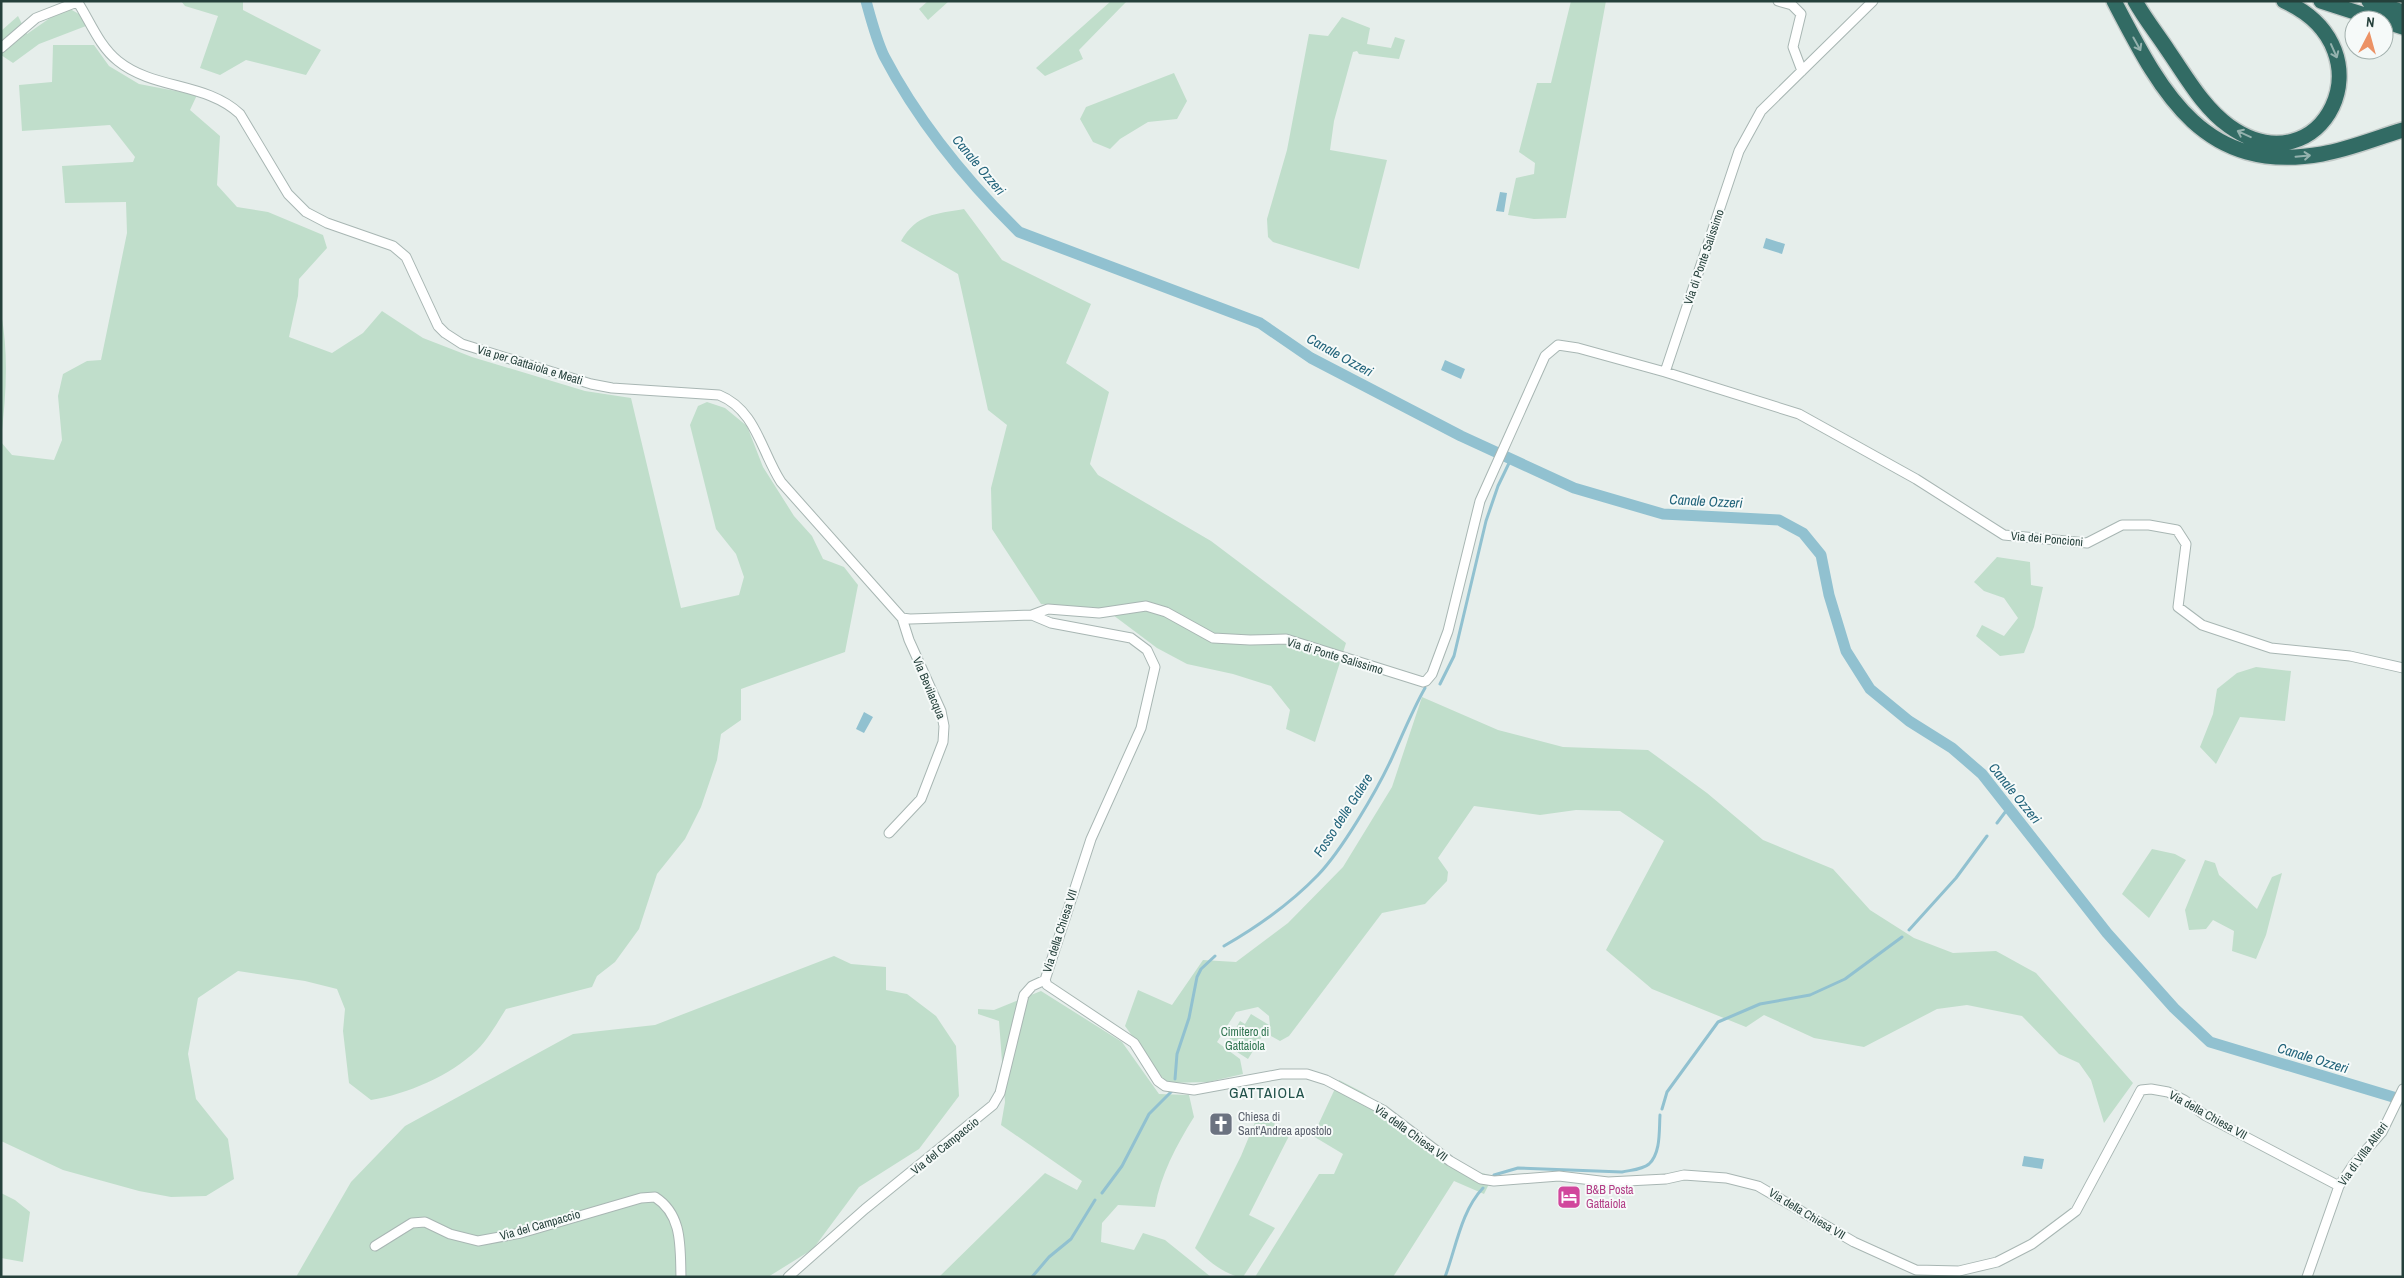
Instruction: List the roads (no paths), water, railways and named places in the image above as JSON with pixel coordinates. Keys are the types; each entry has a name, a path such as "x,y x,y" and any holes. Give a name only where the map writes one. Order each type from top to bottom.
{"highway":[{"path":"2114,1 2161,86 2171,100 2200,128 2234,146 2265,155 2301,156 2340,150 2403,130"},
{"path":"2135,1 2187,79 2220,119 2250,137 2278,143 2299,138 2317,128 2326,118 2338,95 2340,76 2337,56 2323,32 2304,13 2284,1"},
{"path":"2321,1 2349,10"},
{"path":"2370,1 2403,12"},
{"path":"2398,1 2403,3"}],"street":[{"path":"1778,1 1792,5 1800,14 1793,47 1802,71"},
{"name":"Via di Ponte Salissimo","path":"1032,615 1048,609 1099,613 1146,606 1166,612 1213,638 1286,639 1409,679 1426,681 1432,674 1448,631 1480,502 1544,356 1558,345 1578,348 1665,372 1739,152 1761,110 1873,1"},
{"path":"1,48 36,18 77,2"},
{"name":"Via per Gattaiola e Meati","path":"77,2 88,17 98,39 118,61 148,78 210,94 228,104 240,114 288,194 306,212 327,222 393,246 406,257 414,270 438,326 462,344 591,384 612,388 719,395 732,400 741,407 755,428 770,465 781,482 902,618"},
{"name":"Via dei Poncioni","path":"1665,372 1799,414 1916,479 2004,535 2087,543 2122,526 2149,525 2177,530 2186,544 2178,607 2202,625 2271,648 2350,656 2403,668"},
{"path":"902,618 1032,615"},
{"name":"Via della Chiesa VII","path":"1032,615 1051,623 1131,638 1148,650 1155,667 1140,728 1091,839 1045,980 1047,985 1134,1043 1158,1081 1165,1086 1194,1090 1281,1074 1307,1074 1345,1089 1383,1110 1450,1161 1481,1178 1494,1181 1559,1176 1608,1182 1666,1179 1684,1175 1726,1178 1758,1186 1854,1242 1917,1273 1958,1272 1997,1262 2032,1244 2076,1211 2141,1090 2151,1088 2168,1092 2184,1100 2206,1116 2339,1186"},
{"name":"Via Bevilacqua","path":"889,833 921,799 943,742 944,726 941,711 909,640 902,618"},
{"name":"Via del Campaccio","path":"788,1277 865,1209 993,1105 1000,1093 1024,995 1032,986 1045,980"},
{"name":"Via di Villa Altieri","path":"2307,1277 2339,1186 2387,1123 2403,1089"},
{"name":"Via del Campaccio","path":"375,1246 412,1223 425,1222 450,1234 478,1241 521,1233 641,1198 655,1197 668,1209 680,1230 681,1277"}],"water":[{"path":"1500,192 1507,193 1504,212 1496,211"},
{"path":"1766,238 1785,244 1782,254 1763,248"},
{"path":"1445,360 1465,369 1461,379 1441,370"},
{"path":"864,712 873,717 864,733 856,729"},
{"path":"2024,1156 2044,1159 2042,1169 2022,1166"}],"waterway":[{"name":"Canale Ozzeri","path":"866,1 884,56 912,104 962,171 1019,232 1260,323 1311,358 1461,436 1574,488 1663,514 1779,520 1803,533 1821,555 1829,595 1846,651 1870,689 1909,721 1952,748 1982,774 2107,933 2174,1008 2210,1042 2403,1100"},
{"name":"Fosso delle Galere","path":"1440,684 1454,656 1486,521 1498,486 1511,459"},
{"name":"Fosso delle Galere","path":"1224,946 1261,923 1285,905 1308,885 1327,864 1348,836 1377,788 1425,688"},
{"path":"1997,823 2009,807"},
{"path":"1909,930 1956,878 1987,836"},
{"path":"1662,1109 1667,1092 1718,1022 1760,1004 1810,995 1845,979 1902,937"},
{"name":"Fosso delle Galere","path":"1175,1079 1177,1054 1189,1018 1197,977 1201,969 1215,956"},
{"name":"Fosso delle Galere","path":"1102,1193 1122,1166 1149,1114 1172,1091"},
{"path":"1494,1175 1518,1168 1622,1172 1643,1168 1649,1164 1656,1154 1659,1141 1660,1115"},
{"path":"1445,1277 1464,1219 1483,1188"},
{"name":"Fosso delle Galere","path":"1032,1277 1049,1257 1071,1239 1095,1200"}],"place":[{"name":"Chiesa di Sant'Andrea apostolo","path":"1221,1124"},
{"name":"B&B Posta Gattaiola","path":"1569,1197"}],"district":[{"name":"GATTAIOLA","path":"1267,1092"}],"park label":[{"name":"Cimitero di Gattaiola","path":"1245,1039"}]}
